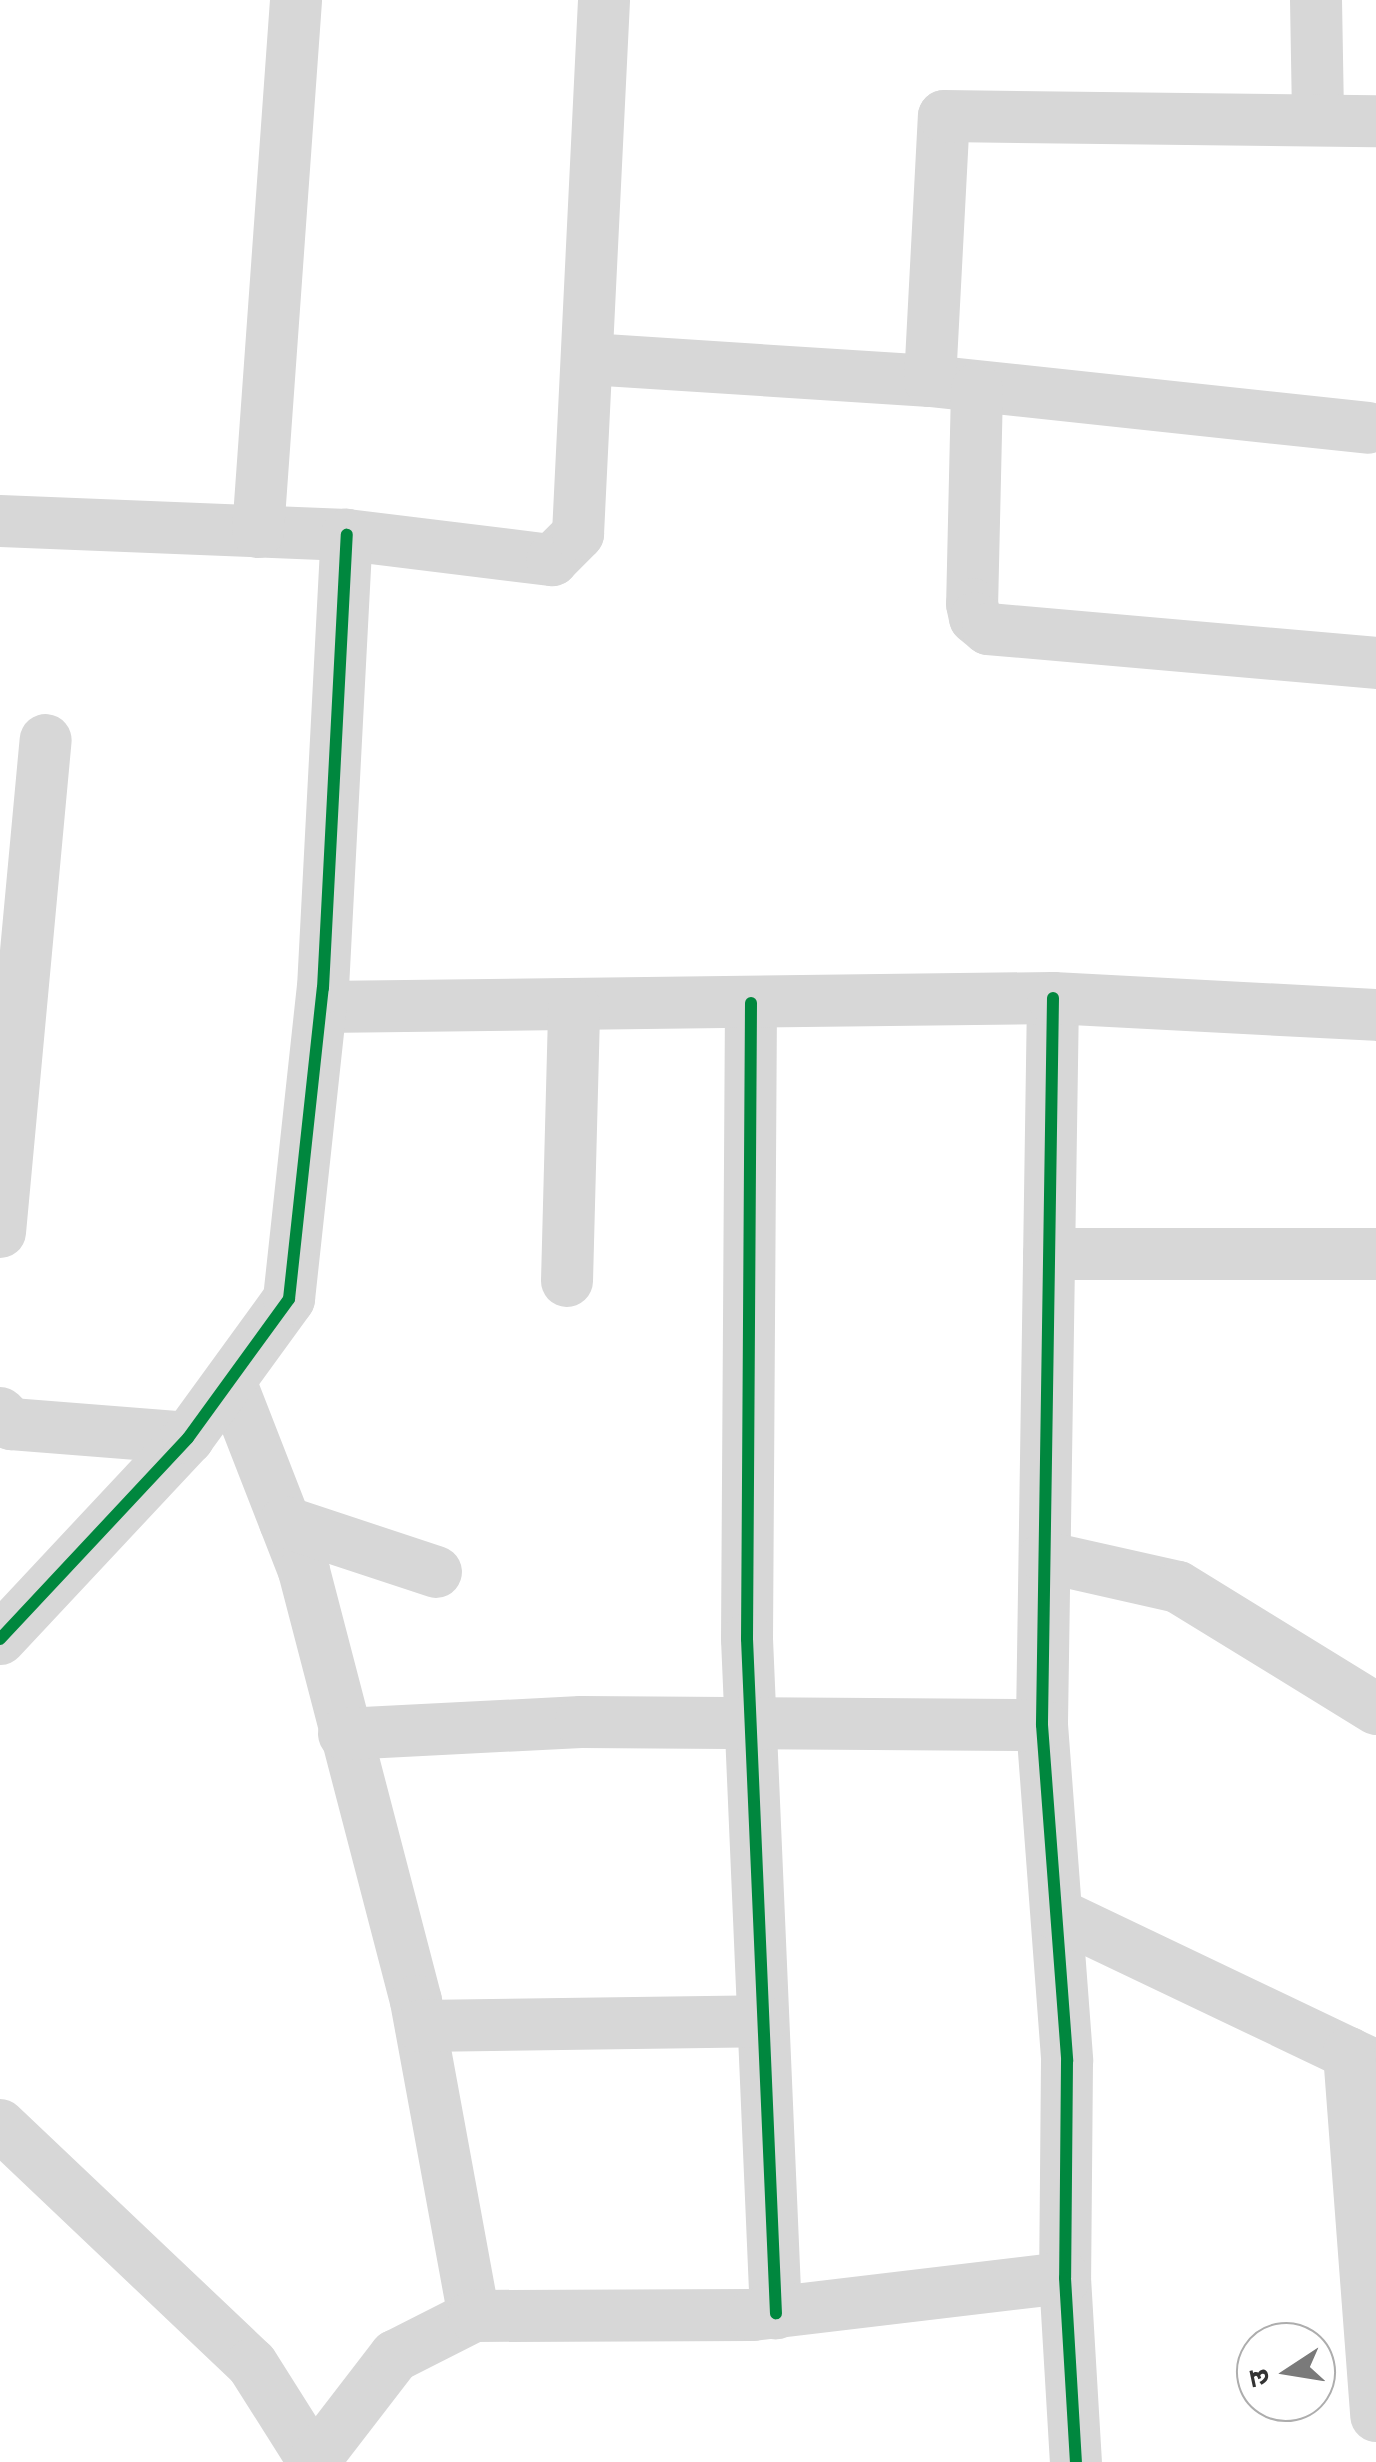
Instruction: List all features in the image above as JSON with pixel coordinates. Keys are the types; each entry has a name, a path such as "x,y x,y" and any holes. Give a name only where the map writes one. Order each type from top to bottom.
{"street":[{"path":"258,532 296,0"},
{"path":"0,521 348,535 552,560 578,534 604,0"},
{"path":"1316,0 1318,119"},
{"path":"1376,121 944,116 953,385 974,618 988,629 1376,663"},
{"path":"589,359 953,385 1367,428"},
{"path":"0,1639 188,1438 289,1299 322,1007 348,535"},
{"path":"0,1232 9,1056 46,740"},
{"path":"322,1007 1052,998 1376,1016"},
{"path":"1052,998 1042,1724 1068,2061 1065,2278 1076,2462"},
{"path":"751,1003 745,1366 750,1724 776,2313"},
{"path":"567,1281 574,1006"},
{"path":"1049,1254 1376,1254"},
{"path":"230,1381 286,1522 421,2026 474,2316"},
{"path":"0,1412 11,1424 188,1438"},
{"path":"286,1522 436,1572"},
{"path":"1045,1557 1178,1587 1376,1709"},
{"path":"344,1734 581,1722 1042,1724"},
{"path":"1056,1914 1363,2059 1376,2416"},
{"path":"421,2026 761,2021"},
{"path":"0,2125 252,2364 314,2461 395,2356 474,2316 776,2313 1065,2278"}],"cycle path":[{"path":"0,1639 188,1438 289,1299 323,988 347,535"},
{"path":"1053,998 1042,1725 1067,2061 1065,2278 1076,2462"},
{"path":"751,1003 747,1639 776,2313"}]}
